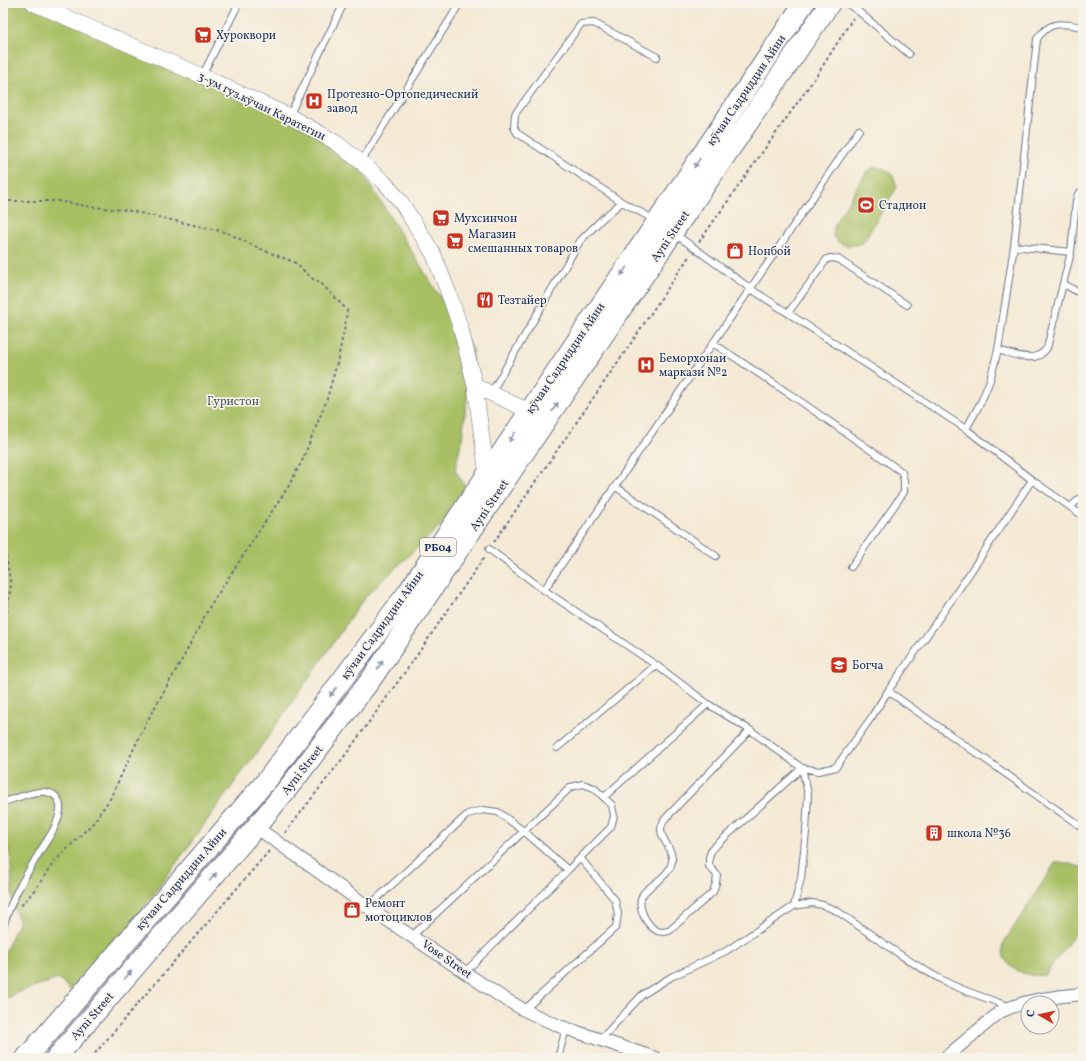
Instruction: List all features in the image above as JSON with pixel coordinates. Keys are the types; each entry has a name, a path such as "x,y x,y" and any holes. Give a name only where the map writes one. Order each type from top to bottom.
{"highway":[{"name":"кӯчаи Садриддин Айни","path":"26,1058 267,780 408,592 529,411 665,227 804,3"},
{"name":"Ayni Street","path":"56,1058 256,827 296,778 372,678 665,227 830,3"}],"street":[{"name":"3-ум гуз.кӯчаи Каратегин","path":"33,3 202,76 289,116 335,142 384,182 401,202 433,252 449,294 475,386 486,475"},
{"path":"475,386 529,411"},
{"name":"Vose Street","path":"256,827 368,907 464,972 524,1010 566,1028 651,1057"},
{"path":"945,1058 1000,1012 1011,1007 1046,998 1082,994"}],"lane":[{"path":"202,76 239,3"},
{"path":"289,116 344,3"},
{"path":"361,162 460,3"},
{"path":"846,3 858,11 909,54"},
{"path":"657,57 594,23 581,24 515,114 514,127 517,133 622,202 665,227 751,289 966,429 1032,480 1083,516"},
{"path":"966,429 981,402 990,380 998,350 1014,246 1037,39 1043,30 1051,26 1061,24 1083,28"},
{"path":"544,590 616,487 859,130"},
{"path":"998,350 1032,358 1044,353 1047,348 1071,252 1076,201 1078,194 1083,190"},
{"path":"491,394 580,241 622,202"},
{"path":"1014,246 1071,252"},
{"path":"788,313 827,259 831,258 838,259 907,306"},
{"path":"1064,284 1083,294"},
{"path":"713,343 902,472 904,492 851,566"},
{"path":"489,549 544,590 656,665 708,704 750,730 802,768 819,771 836,767 953,598 1032,480"},
{"path":"616,487 716,556"},
{"path":"1070,507 1083,496"},
{"path":"557,748 656,665"},
{"path":"888,691 1083,828"},
{"path":"604,797 708,704"},
{"path":"750,730 664,820 661,829 663,837 671,850 673,861 669,871 643,895 640,904 641,913 655,930 661,932 669,931 713,892 717,875 709,866 709,857 712,849 802,768"},
{"path":"794,906 801,878 806,832 808,794 802,768"},
{"path":"412,936 571,787 582,784 594,788 612,805 614,816 611,828 464,972"},
{"path":"3,802 46,792 51,793 59,799 61,808 57,823 16,891 8,908 3,927"},
{"path":"368,907 468,814 483,810 498,812 568,870"},
{"path":"524,1010 616,928 618,914 615,900 581,859"},
{"path":"601,1039 642,995 671,977 726,950 794,906 812,904 823,905 837,911 922,968 946,981 1011,1007"},
{"path":"558,1058 566,1028"}],"path":[{"path":"3,202 58,201 126,210 225,232 262,250 294,262 314,280 320,282 347,310 342,341 326,402 302,461 288,487 210,606 146,723 110,799 92,824 55,862 18,910"},
{"path":"3,538 11,586 6,626 3,636"}],"green space":[{"name":"Гуристон","path":"3,3 27,3 343,141 473,350 462,438 455,470 472,496 365,597 270,734 79,997 58,979 25,990 3,1000 3,957 19,921 15,910 13,897 9,851 3,834"},
{"name":"Стадион","path":"874,167 890,172 897,187 863,243 850,246 843,245 833,237 835,223 867,171"},
{"path":"1055,863 1067,863 1083,868 1083,923 1045,975 1022,973 1007,962 1004,957 1003,944"}],"place":[{"name":"Хуроквори","path":"203,35"},
{"name":"Протезно-Ортопедический завод","path":"314,101"},
{"name":"Стадион","path":"866,205"},
{"name":"Мухсинчон","path":"441,218"},
{"name":"Магазин смешанных товаров","path":"455,241"},
{"name":"Нонбой","path":"735,251"},
{"name":"Тезтайер","path":"485,300"},
{"name":"Беморхонаи маркази №2","path":"646,365"},
{"name":"Богча","path":"839,665"},
{"name":"школа №36","path":"934,833"},
{"name":"Ремонт мотоциклов","path":"352,910"}]}
